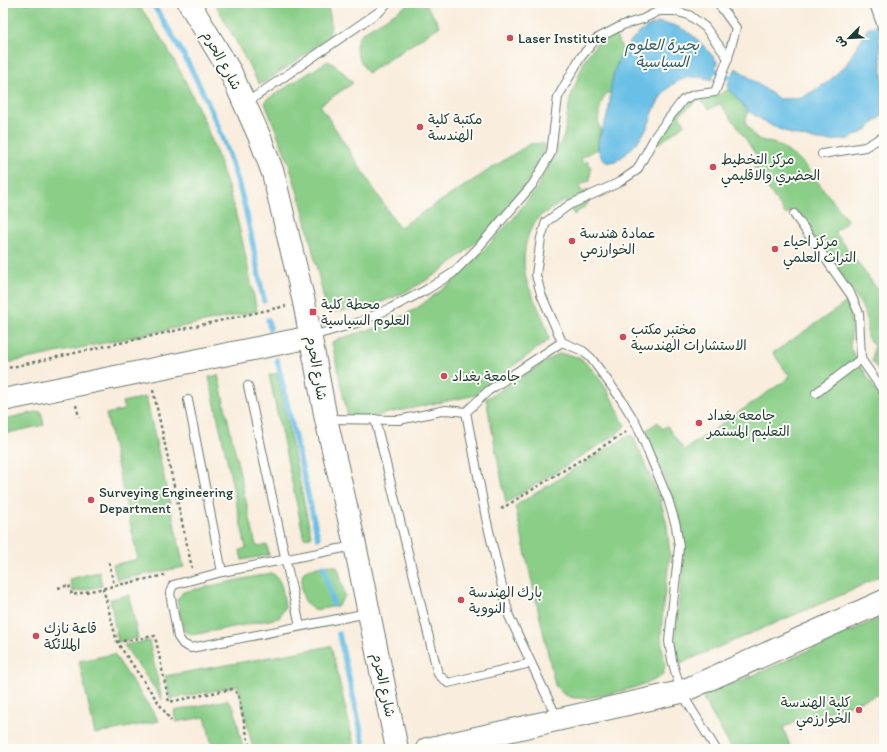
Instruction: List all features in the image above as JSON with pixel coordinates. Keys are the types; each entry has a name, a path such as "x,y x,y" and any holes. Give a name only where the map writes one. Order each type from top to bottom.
{"street":[{"name":"شارع الحرم","path":"189,3 224,61 246,104 273,173 304,302 326,419 355,546 397,749"},
{"path":"3,400 311,337"},
{"path":"427,749 681,692 884,601"}],"lane":[{"path":"246,104 380,11 387,3"},
{"path":"716,749 681,692 672,660 669,641 679,547 676,526 668,499 637,425 621,399 591,358 583,351 562,342 541,294 536,275 541,238 546,222 569,205 618,182 638,170 656,135 683,100 693,95 715,92 728,58 736,28 718,3"},
{"path":"877,3 875,7 877,17 884,32"},
{"path":"311,337 357,323 392,308 426,290 453,272 477,249 533,184 551,153 558,97 580,58 596,39 623,24 643,19 659,11 674,11 688,15 705,27 728,58"},
{"path":"822,154 865,147 884,136"},
{"path":"794,214 851,295 859,313 862,359 884,392"},
{"path":"326,419 399,420 446,410 466,412 488,391 562,342"},
{"path":"816,393 862,359"},
{"path":"248,386 300,626"},
{"path":"188,400 222,572"},
{"path":"466,412 486,518 509,616 558,720"},
{"path":"375,419 438,674 448,683 531,663"},
{"path":"355,546 222,572 173,585 170,593 178,636 183,644 191,648 369,613"}],"path":[{"path":"3,369 304,302"},
{"path":"145,391 153,390 192,569 184,571"},
{"path":"79,417 76,405 84,403"},
{"path":"501,508 637,425"},
{"path":"109,562 114,585"},
{"path":"58,588 69,585 72,595 169,574"},
{"path":"103,588 117,642 171,721"},
{"path":"117,642 154,636 169,702 232,689 238,694 250,749"}],"green space":[{"path":"3,3 137,3 168,49 194,98 205,123 224,175 236,215 257,311 3,364"},
{"path":"215,3 327,3 331,22 329,36 327,40 265,82 259,84"},
{"path":"411,3 425,3 440,26 368,73 357,53 356,48 358,38 362,33"},
{"path":"612,34 615,34 624,52 611,93 607,93 601,105 599,126 601,129 598,140 598,149 581,158 584,163 588,161 591,167 590,180 579,186 582,192 588,189 591,197 586,200 588,204 574,215 565,200 539,217 530,231 525,248 525,275 543,318 549,340 482,389 481,394 359,419 350,417 347,413 332,343 338,339 372,329 397,319 417,308 455,280 513,219 538,186 564,136 570,99 585,59 597,43"},
{"path":"328,61 339,68 353,83 320,105 399,228 530,144 543,143 546,147 529,180 511,204 467,250 442,270 415,287 387,300 357,309 327,312 304,213 288,161 265,103 266,100"},
{"path":"729,89 748,111 745,123 757,139 779,145 804,164 848,221 835,232 884,298 884,378 872,361 874,346 867,337 867,318 860,303 794,209 786,215 753,166 760,161 735,123 720,104 709,109 699,99 679,115 685,124 656,146 656,141 687,101 696,97 717,96"},
{"path":"847,302 852,325 850,348 884,404 884,574 846,593 681,663 674,642 683,566 684,548 681,524 672,497 645,431 658,422 662,429 667,426 684,450 790,377 773,353"},
{"path":"558,354 568,354 574,356 582,360 590,367 611,397 625,426 617,434 506,503 486,399"},
{"path":"277,373 311,537 304,538 269,375"},
{"path":"218,375 256,546 267,545 269,555 242,560 240,550 246,548 209,377"},
{"path":"146,397 184,567 117,580 113,565 138,559 106,414 124,410 122,402"},
{"path":"41,411 44,425 3,434 3,419"},
{"path":"628,436 633,436 661,502 667,525 670,557 663,605 661,638 665,666 663,675 635,687 597,697 571,697 562,693 555,685 515,506"},
{"path":"329,565 336,566 339,571 345,596 338,606 314,610 306,603 302,594 303,573 308,569"},
{"path":"99,572 102,586 73,592 69,579"},
{"path":"271,573 278,578 283,592 285,607 279,618 193,635 184,631 177,600 183,592"},
{"path":"129,595 138,638 118,642 110,599"},
{"path":"884,616 884,693 783,727 791,749 732,749 703,699 705,695 761,672"},
{"path":"149,641 162,699 124,645"},
{"path":"331,646 355,749 253,749 238,686 170,699 165,676"},
{"path":"114,654 159,721 95,734 79,661"},
{"path":"227,700 234,707 243,749 213,749 205,717 176,722 174,711"}],"water":[{"name":"بحيرة العلوم السياسية","path":"658,23 677,26 692,35 705,47 717,61 712,80 695,77 680,80 674,84 658,102 647,128 636,143 619,159 613,162 606,162 601,157 598,146 600,134 608,113 611,86 616,66 632,39 648,27"},
{"path":"879,24 883,81 882,116 865,131 849,139 828,141 791,134 772,126 748,111 729,89 728,84 736,68 779,99 802,98 828,82 846,65 868,28"}],"waterway":[{"path":"152,3 167,26 194,75 206,99 227,150 250,227 264,301"},
{"path":"715,70 731,78"},
{"path":"268,320 270,328"},
{"path":"277,360 318,538"},
{"path":"324,567 333,604"},
{"path":"339,634 365,749"}],"place":[{"name":"Laser Institute","path":"510,38"},
{"name":"مكتبة كلية الهندسة","path":"420,127"},
{"name":"مركز التخطيط الحضري والاقليمي","path":"713,167"},
{"name":"عمادة هندسة الخوارزمي","path":"572,241"},
{"name":"مركز احياء التراث العلمي","path":"775,249"},
{"name":"محطة كلية العلوم السياسية","path":"313,312"},
{"name":"مختبر مكتب الاستشارات الهندسية","path":"623,337"},
{"name":"جامعة بغداد","path":"444,376"},
{"name":"جامعه بغداد التعليم المستمر","path":"699,423"},
{"name":"Surveying Engineering Department","path":"91,500"},
{"name":"بارك الهندسة النووية","path":"461,600"},
{"name":"قاعة نازك الملائكة","path":"36,636"},
{"name":"كلية الهندسة الخوارزمي","path":"859,710"}]}
